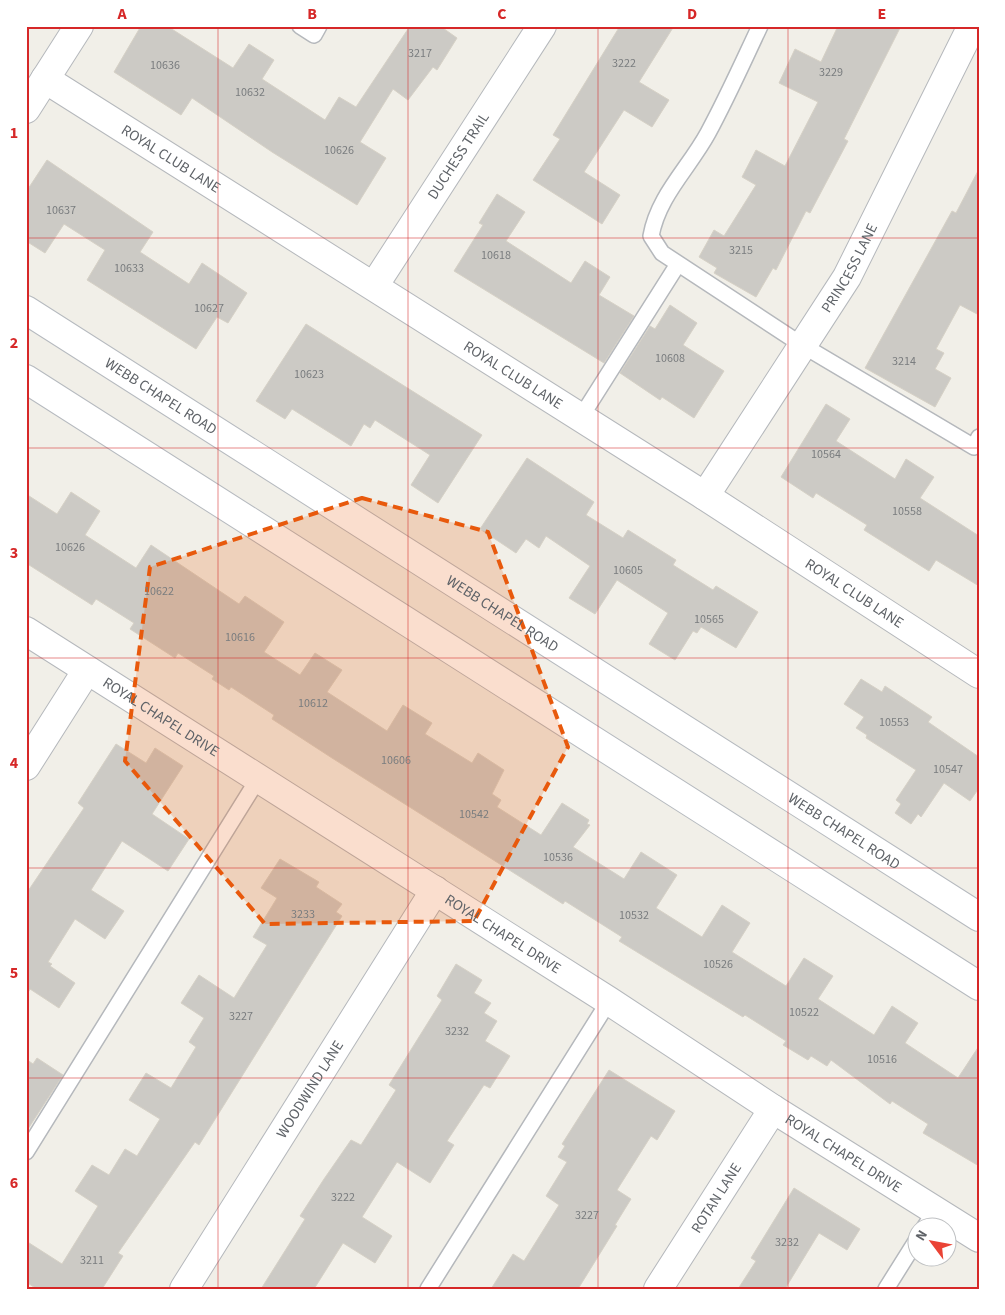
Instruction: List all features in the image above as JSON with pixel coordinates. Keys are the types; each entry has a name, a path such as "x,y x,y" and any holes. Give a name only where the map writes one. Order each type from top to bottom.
{"street":[{"path":"26,109 79,26"},
{"name":"DUCHESS TRAIL","path":"374,286 542,26"},
{"name":"PRINCESS LANE","path":"705,496 846,277 972,26"},
{"name":"ROYAL CLUB LANE","path":"45,79 581,417 979,674"},
{"name":"WEBB CHAPEL ROAD","path":"26,310 979,917"},
{"path":"26,379 979,986"},
{"name":"ROYAL CHAPEL DRIVE","path":"26,631 609,1001 773,1109 929,1218"},
{"path":"26,766 87,670"},
{"name":"WOODWIND LANE","path":"184,1289 435,890"},
{"name":"ROTAN LANE","path":"658,1289 773,1109"},
{"name":"ROYAL CHAPEL DRIVE","path":"958,1230 979,1238"}],"lane":[{"path":"300,26 314,35 320,26"},
{"path":"760,26 707,134 674,183 654,218 651,236 662,253 802,346 974,447 979,437"},
{"path":"581,417 678,264"},
{"path":"26,1152 258,779"},
{"path":"428,1289 609,1001"},
{"path":"886,1289 908,1254"}],"highlighted area":[{"path":"362,498 488,532 568,747 474,921 265,924 125,761 150,567"}],"building":[{"path":"141,26 167,26 233,68 249,44 274,60 262,79 325,120 339,97 356,107 410,26 440,26 457,38 437,70 433,67 408,100 393,89 360,142 386,158 357,205 272,152 192,98 181,115 114,72"},
{"path":"620,26 674,26 639,82 669,100 652,127 624,110 584,172 620,195 602,224 533,180 560,139 553,135"},
{"path":"838,26 901,26 844,139 848,141 810,213 806,211 776,270 773,268 756,297 714,273 717,268 699,257 714,230 724,236 756,185 742,177 756,150 785,166 818,102 779,83 795,49 821,62"},
{"path":"47,160 153,232 140,252 189,284 202,263 247,293 228,323 217,317 196,349 87,280 105,250 64,224 45,253 26,241 26,192"},
{"path":"979,169 979,315 960,305 936,349 944,353 935,369 951,378 935,407 865,368 952,211 956,213"},
{"path":"497,194 525,212 506,241 571,283 585,261 610,277 599,295 634,316 604,363 454,271 483,225 479,223"},
{"path":"670,305 697,323 683,345 724,371 694,418 662,397 660,400 620,373 650,326 655,329"},
{"path":"306,324 482,435 438,503 411,485 430,455 375,420 370,428 364,424 351,446 292,409 285,419 256,401"},
{"path":"826,404 850,419 836,441 895,479 906,459 934,477 920,498 979,536 979,586 936,560 929,571 864,530 867,525 816,493 813,498 781,477"},
{"path":"527,458 594,502 586,515 623,538 628,530 676,560 673,565 713,590 716,586 758,612 736,648 701,627 697,633 693,631 675,660 649,644 668,613 617,580 595,614 569,598 590,566 546,536 539,548 526,539 516,553 480,529"},
{"path":"71,492 100,511 85,535 136,568 151,545 239,604 245,596 284,622 264,652 300,675 315,653 342,670 327,692 387,731 403,705 432,723 425,734 472,763 478,753 504,770 492,794 501,800 497,807 541,835 562,803 589,820 587,824 590,825 573,847 624,879 641,852 677,875 656,908 702,937 722,905 750,923 732,952 786,986 804,958 833,976 818,999 874,1035 892,1006 918,1023 905,1043 958,1078 979,1046 979,1166 923,1133 928,1124 892,1101 890,1104 831,1060 827,1066 811,1056 808,1060 783,1045 786,1041 745,1015 743,1017 619,941 622,937 565,901 563,904 332,758 272,719 274,715 231,687 229,690 212,679 214,676 178,653 175,658 130,629 134,623 96,599 92,605 26,563 26,494 57,514"},
{"path":"861,679 882,692 885,686 932,717 928,722 979,757 979,788 970,801 944,783 921,817 918,814 911,824 895,813 901,804 896,800 916,770 866,738 867,735 856,728 864,717 844,704"},
{"path":"116,744 146,763 155,748 183,766 152,814 189,839 168,871 122,841 91,890 124,911 105,939 75,919 48,962 52,964 50,966 75,983 59,1008 30,989 26,996 26,894 84,808 78,803"},
{"path":"280,859 319,882 316,887 342,904 336,912 342,916 199,1145 195,1142 118,1253 123,1256 102,1289 37,1289 26,1282 26,1241 62,1264 98,1206 75,1191 92,1165 109,1175 125,1149 137,1156 160,1119 129,1100 146,1073 171,1088 196,1047 189,1042 204,1018 181,1003 199,975 234,998 267,945 253,937 277,898 261,888"},
{"path":"456,964 482,980 474,993 491,1003 484,1013 497,1021 485,1041 510,1056 490,1088 484,1085 447,1141 454,1145 430,1183 397,1162 362,1217 392,1236 375,1263 343,1243 314,1289 261,1289 305,1219 300,1216 324,1179 351,1140 361,1145 396,1090 389,1085 442,1000 437,996"},
{"path":"37,1058 63,1075 26,1132 26,1059 33,1064"},
{"path":"609,1070 675,1111 657,1140 651,1136 617,1190 631,1199 615,1225 617,1226 578,1289 491,1289 513,1254 524,1261 559,1205 546,1196 567,1162 558,1157 565,1146 562,1144"},
{"path":"794,1188 860,1229 847,1250 819,1233 785,1289 738,1289 756,1261 751,1258"}]}
